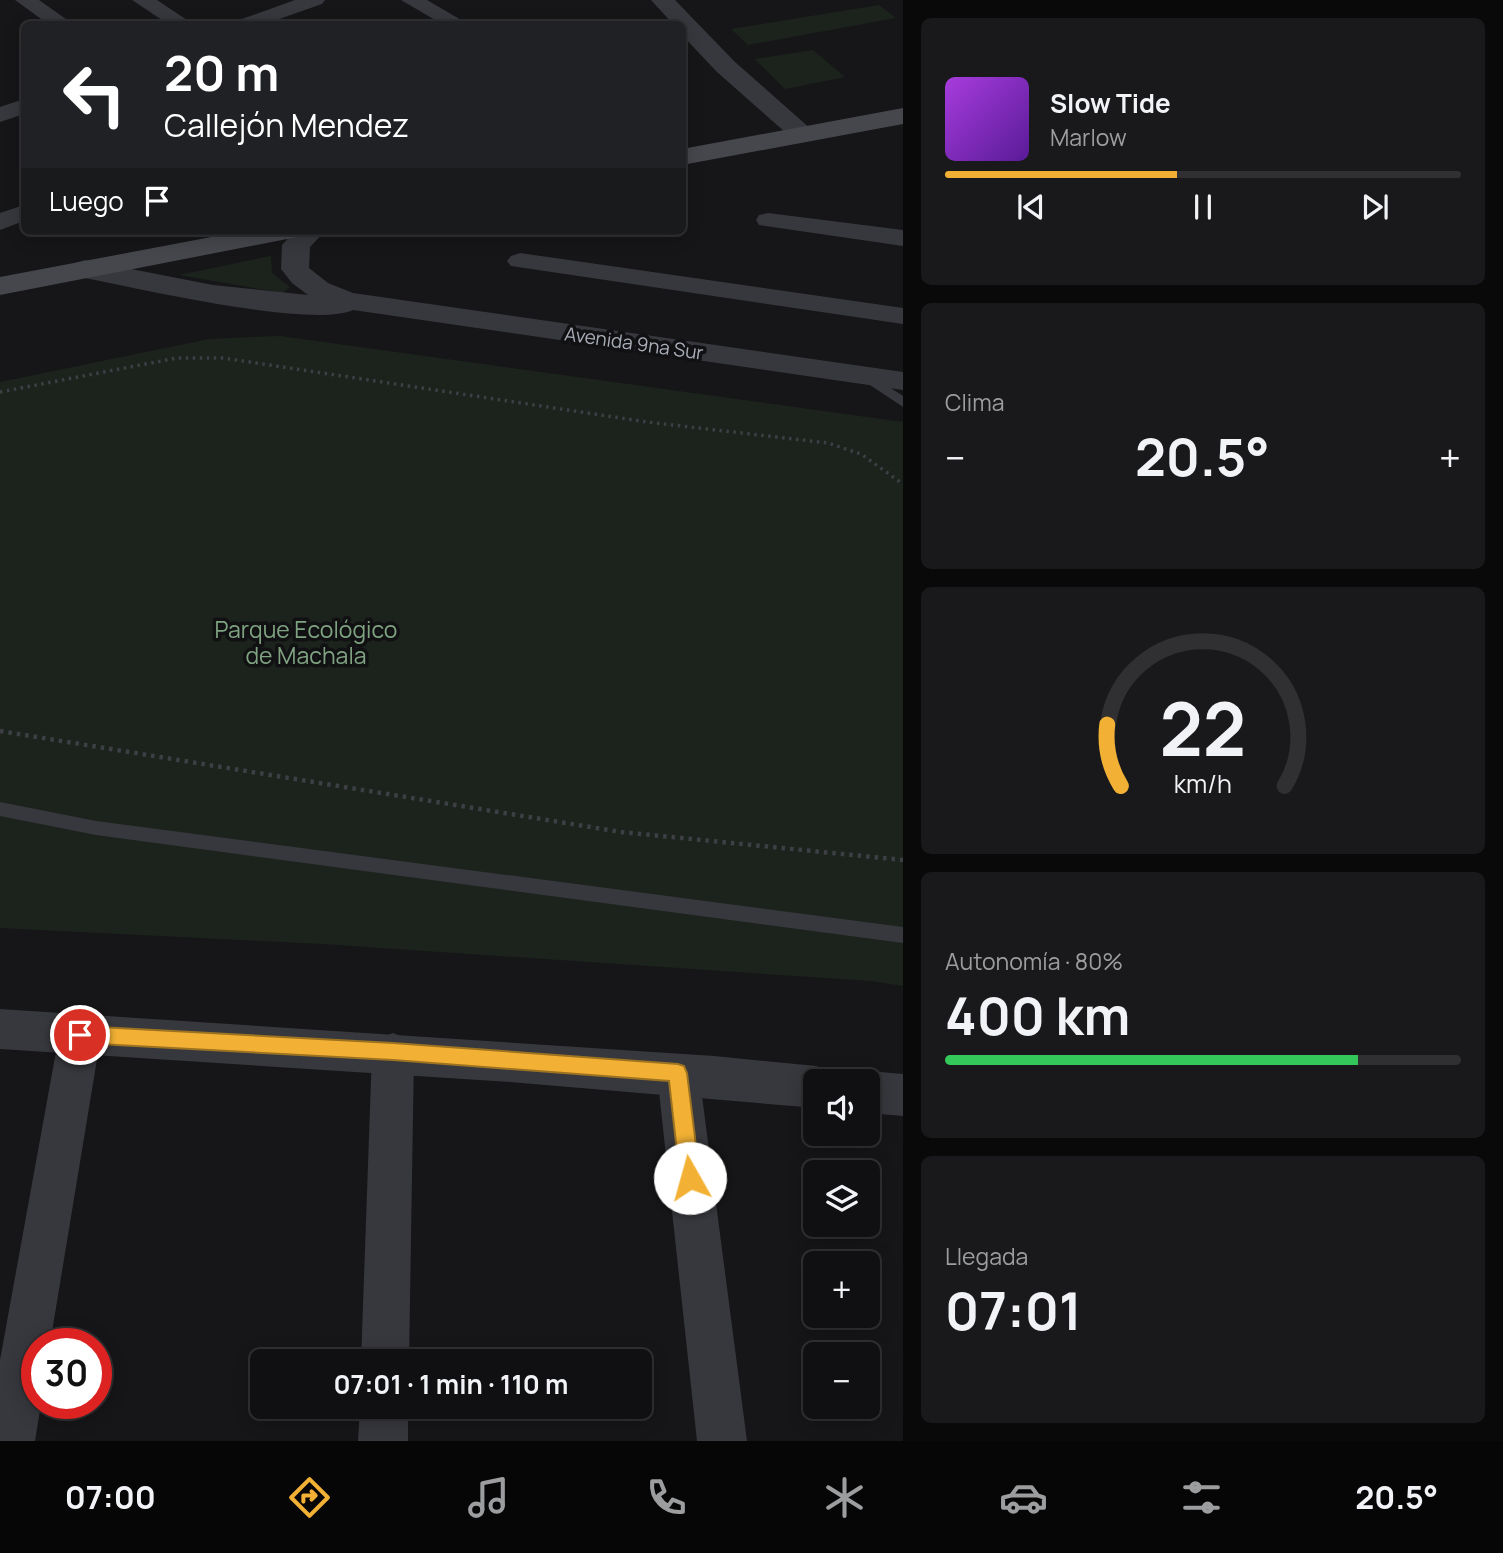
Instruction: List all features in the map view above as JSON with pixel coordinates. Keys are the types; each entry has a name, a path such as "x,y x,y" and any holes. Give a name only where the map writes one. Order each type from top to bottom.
{"main road":[{"path":"688,133 903,94"},
{"path":"686,156 903,116"},
{"path":"688,133 711,152"},
{"path":"0,259 130,235"},
{"path":"0,286 266,235"}],"street":[{"path":"25,0 57,21"},
{"path":"142,0 177,21"},
{"path":"257,21 315,0"},
{"path":"411,0 451,21"},
{"path":"662,0 682,21"},
{"path":"686,25 726,67 803,135"},
{"path":"0,115 21,107"},
{"path":"0,222 21,213"},
{"path":"768,220 903,238"},
{"name":"Avenida 9na Sur","path":"307,235 296,245 293,257 295,268 302,279 333,297 365,304 903,381"},
{"path":"520,261 903,316"},
{"name":"Avenida 9na Sur","path":"85,270 228,296 306,305 365,304"},
{"path":"0,1029 393,1052 678,1073 803,1086"},
{"path":"10,1441 80,1035"},
{"path":"385,1349 393,1052"},
{"path":"678,1073 722,1441"},
{"path":"880,1093 903,1096"},
{"path":"383,1441 384,1419"}],"lane":[{"path":"866,376 903,402"},
{"path":"0,809 96,828 903,935"}],"path":[{"path":"0,392 177,358 223,358 647,422 828,443 861,454 903,484"},
{"path":"0,731 621,832 903,860"}],"green space":[{"path":"879,5 896,18 748,45 731,29"},
{"path":"813,50 845,77 785,89 755,59"},
{"path":"271,256 272,273 290,287 283,293 179,275"},
{"name":"Parque Ecológico de Machala","path":"280,336 903,422 903,986 871,981 322,944 0,928 0,382 209,339"}],"route":[{"path":"80,1035 393,1052 678,1073 690,1178"}]}
